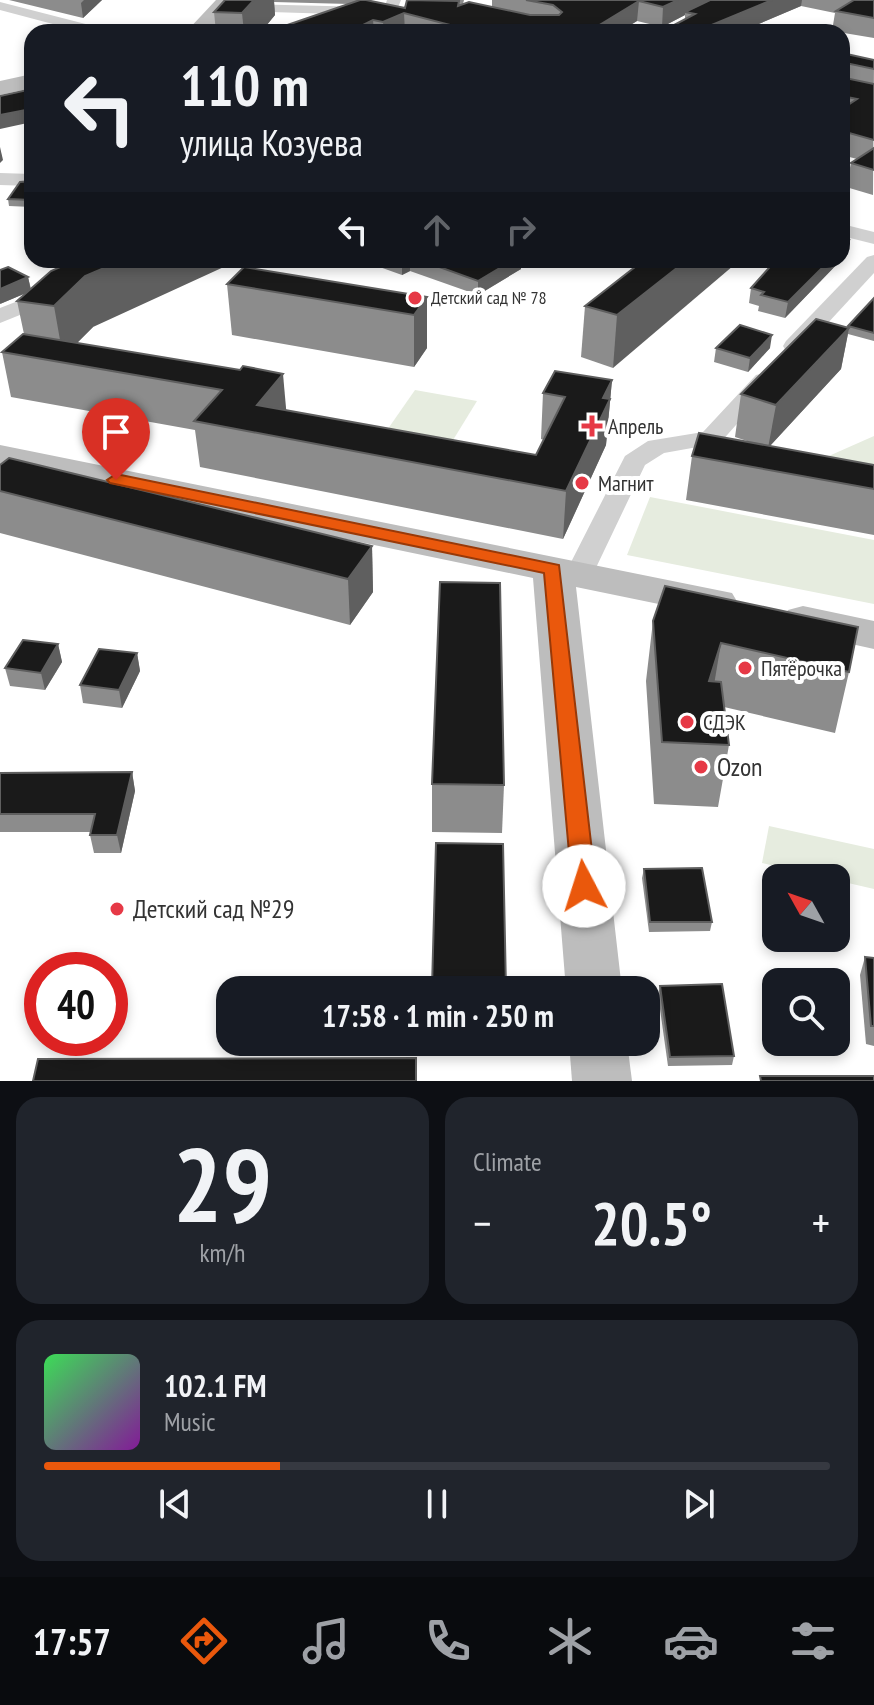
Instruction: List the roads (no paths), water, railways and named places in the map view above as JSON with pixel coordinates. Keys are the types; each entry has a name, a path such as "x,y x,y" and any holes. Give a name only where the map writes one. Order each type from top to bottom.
{"street":[{"path":"41,16 59,0"},
{"path":"205,24 224,4 396,8"},
{"path":"0,6 70,24"},
{"path":"0,88 24,83"},
{"path":"0,179 24,180"},
{"path":"850,232 874,238"},
{"path":"593,976 566,572 634,461 657,446 711,438 874,261"},
{"path":"0,316 72,285"},
{"path":"0,456 874,635"},
{"path":"599,1056 602,1081"}],"place":[{"name":"Детский сад № 78","path":"415,298"},
{"name":"Апрель","path":"592,426"},
{"name":"Магнит","path":"582,483"},
{"name":"Пятёрочка","path":"745,668"},
{"name":"СДЭК","path":"687,722"},
{"name":"Ozon","path":"701,767"},
{"name":"Детский сад №29","path":"117,909"}]}
